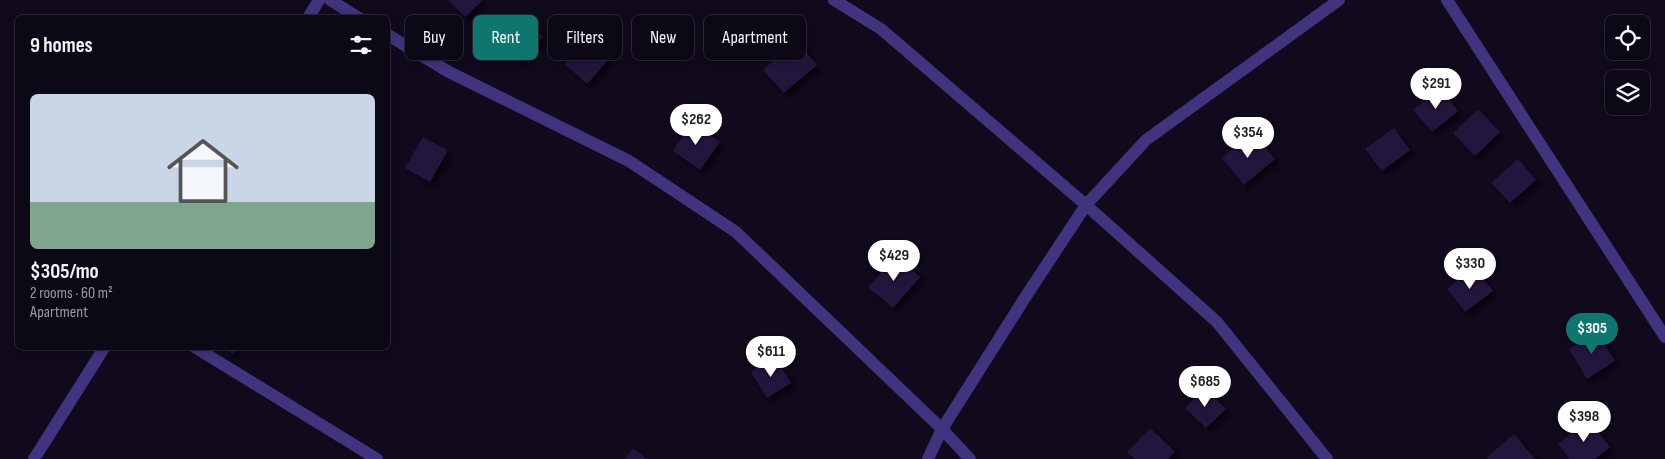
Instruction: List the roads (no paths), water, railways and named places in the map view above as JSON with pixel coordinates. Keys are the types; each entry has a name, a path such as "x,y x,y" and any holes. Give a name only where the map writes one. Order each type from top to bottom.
{"street":[{"path":"310,15 319,0"},
{"path":"330,0 354,15"},
{"path":"834,0 880,29 1086,205 1217,322 1327,459"},
{"path":"928,459 942,429 1086,205 1146,140 1339,0"},
{"path":"1447,0 1665,337"},
{"path":"390,36 449,72 629,161 736,232 942,429 970,459"},
{"path":"34,459 103,350"},
{"path":"199,350 377,459"}]}
